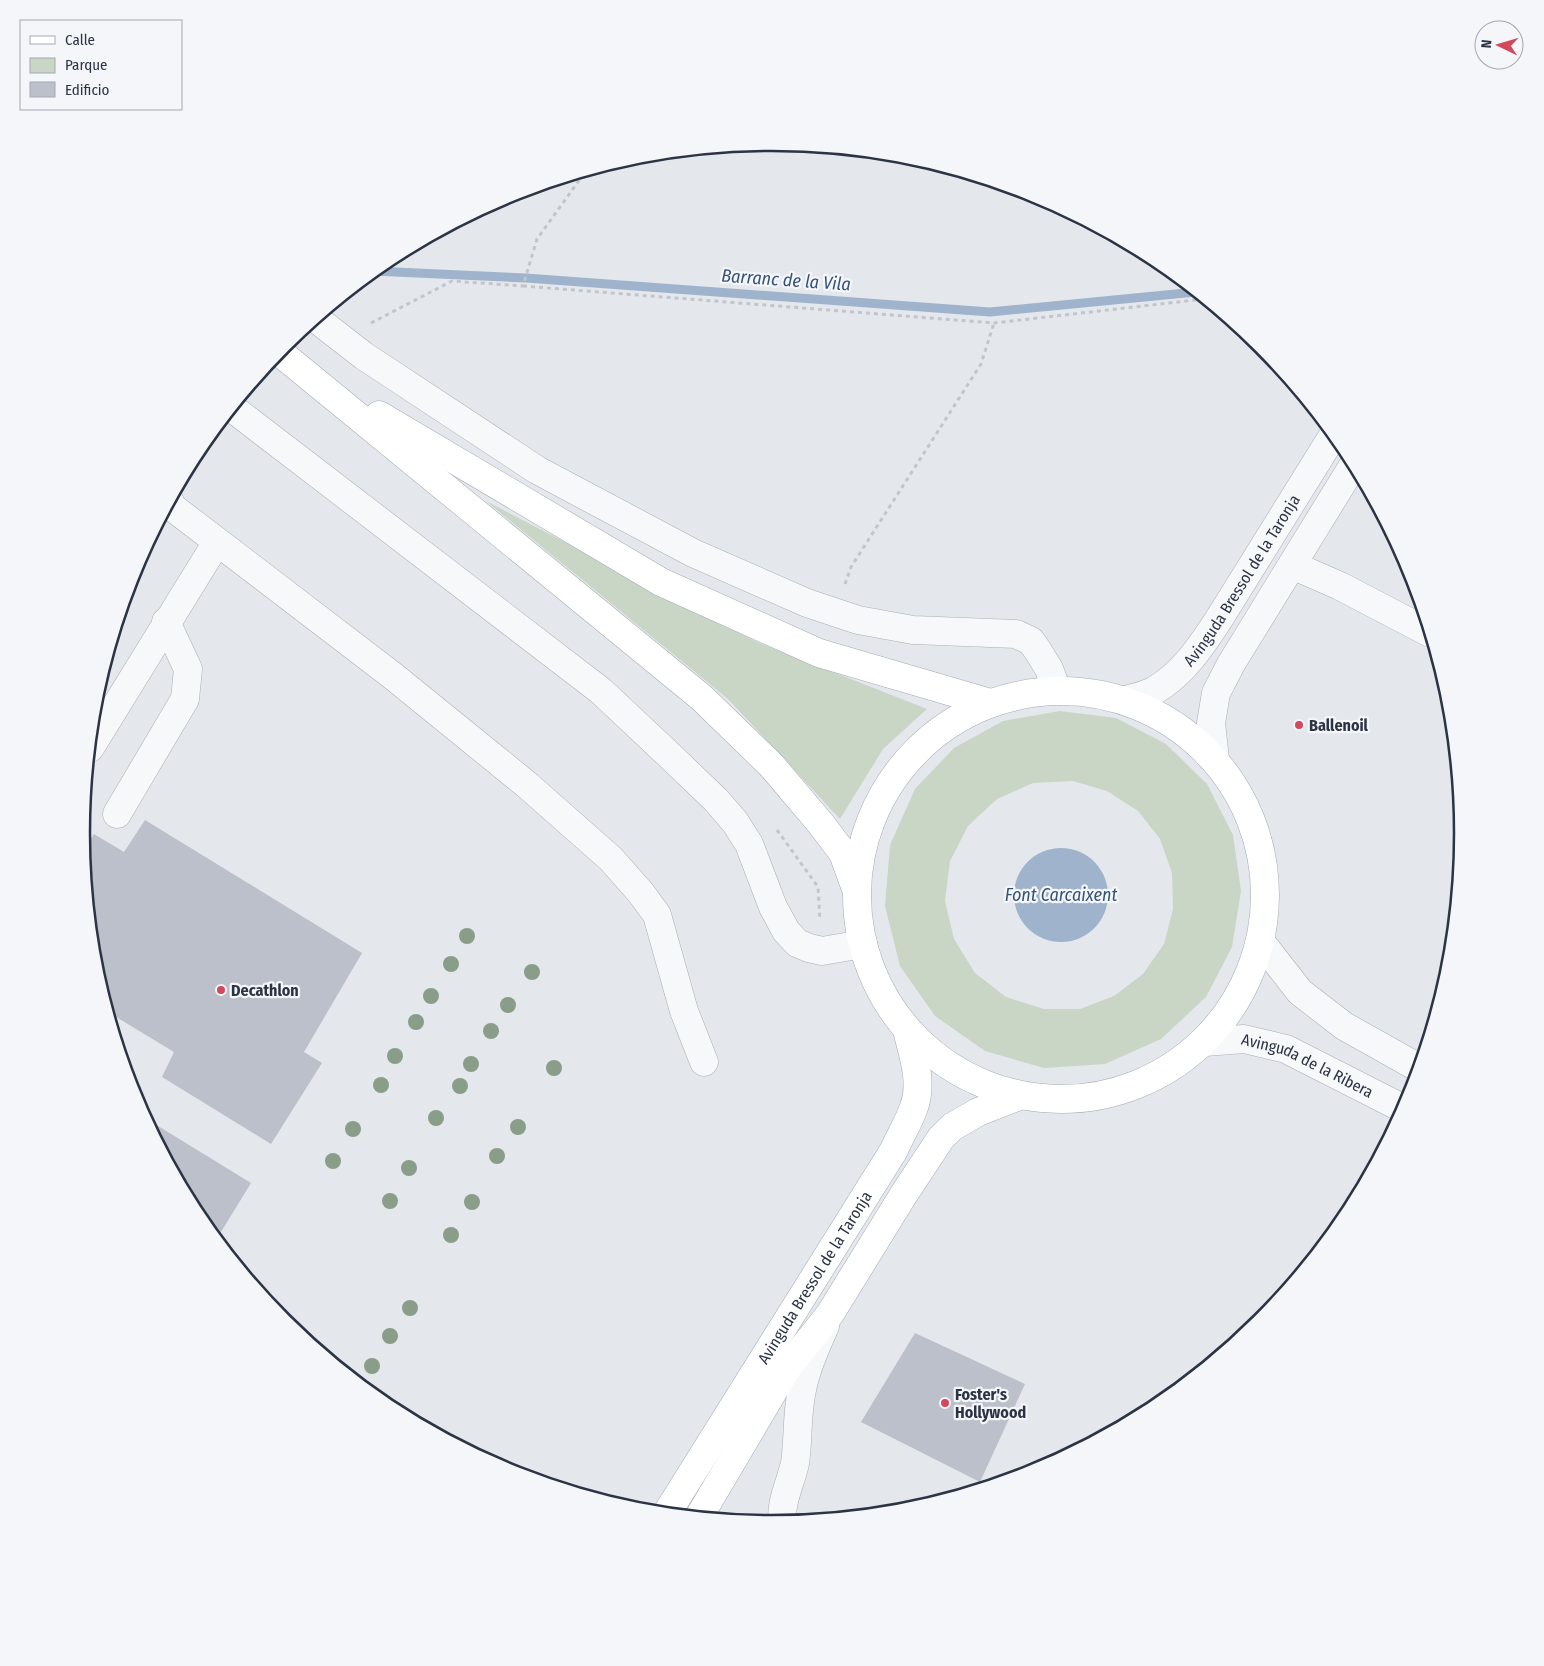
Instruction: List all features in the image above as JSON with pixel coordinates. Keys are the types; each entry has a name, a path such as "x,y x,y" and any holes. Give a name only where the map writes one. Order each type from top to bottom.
{"main road":[{"path":"285,356 702,698 772,766 821,824 843,853 857,890"},
{"path":"303,370 661,582 819,653 990,702"},
{"path":"1057,690 1092,692 1126,700 1159,714 1189,734 1215,759 1243,800 1260,845 1266,893 1261,942 1240,996 1205,1042 1165,1072 1119,1092 1069,1101 1019,1096 977,1082 939,1060 907,1030 878,987 862,944 857,890 864,842 882,797 910,757 947,725 990,702 1023,693 1057,690"},
{"name":"Avinguda Bressol de la Taronja","path":"672,1507 894,1150 914,1107 917,1092 916,1067 907,1030"},
{"name":"Avinguda Bressol de la Taronja","path":"702,1511 787,1368 830,1314 912,1181 941,1138 952,1127 978,1112 1019,1096"}],"street":[{"path":"320,322 364,356 537,470 693,553 775,590 858,620 913,630 1016,634 1031,641 1049,669 1057,690"},
{"path":"236,411 601,692 668,754 716,800 735,822 749,844 773,907 786,931 797,943 822,951 862,944"},
{"name":"Avinguda Bressol de la Taronja","path":"1126,700 1154,691 1179,671 1200,647 1220,619 1330,441"},
{"path":"1215,759 1211,723 1216,693 1230,664 1350,471"},
{"path":"173,508 393,676 526,784 611,859 657,914 684,1011 704,1062"},
{"path":"97,736 217,542"},
{"path":"1292,565 1340,586 1423,630"},
{"path":"116,814 185,699 188,669 166,622"},
{"path":"1261,942 1300,992 1344,1026 1413,1065"},
{"name":"Avinguda de la Ribera","path":"1205,1042 1244,1039 1286,1049 1397,1105"},
{"path":"783,1515 782,1504 791,1483 795,1460 800,1401 804,1382 809,1364 830,1314"}],"path":[{"path":"523,286 537,239 579,179"},
{"path":"342,338 452,281 994,323 1197,300"},
{"path":"835,613 850,567 981,364 994,323"}],"green space":[{"path":"486,501 757,642 927,709 883,749 840,819 728,699"},
{"path":"1060,711 1116,718 1166,744 1207,784 1233,835 1241,891 1232,947 1206,997 1161,1039 1105,1064 1044,1068 985,1051 935,1016 900,966 885,906 890,845 915,789 954,748 1003,721","holes":["1073,781 1107,791 1138,811 1160,839 1172,873 1173,909 1164,944 1143,974 1114,996 1080,1009 1044,1009 1006,997 975,973 954,939 945,901 950,861 968,826 997,799 1033,783"]}],"water":[{"name":"Font Carcaixent","path":"1052,848 1070,848 1095,861 1105,877 1108,895 1105,913 1095,929 1070,942 1052,942 1027,929 1014,904 1014,886 1027,861"}],"building":[{"name":"Decathlon","path":"145,820 362,953 304,1052 322,1063 271,1144 162,1077 174,1052 115,1016 103,966 96,922 91,878 90,840 94,834 124,852"},
{"path":"155,1124 251,1183 220,1233 181,1174"},
{"name":"Foster's Hollywood","path":"915,1333 1025,1384 980,1482 861,1422"}],"waterway":[{"name":"Barranc de la Vila","path":"385,272 526,278 990,312 1188,293"}],"place":[{"name":"Ballenoil","path":"1299,725"},
{"name":"Decathlon","path":"221,990"},
{"name":"Foster's Hollywood","path":"945,1403"}]}
